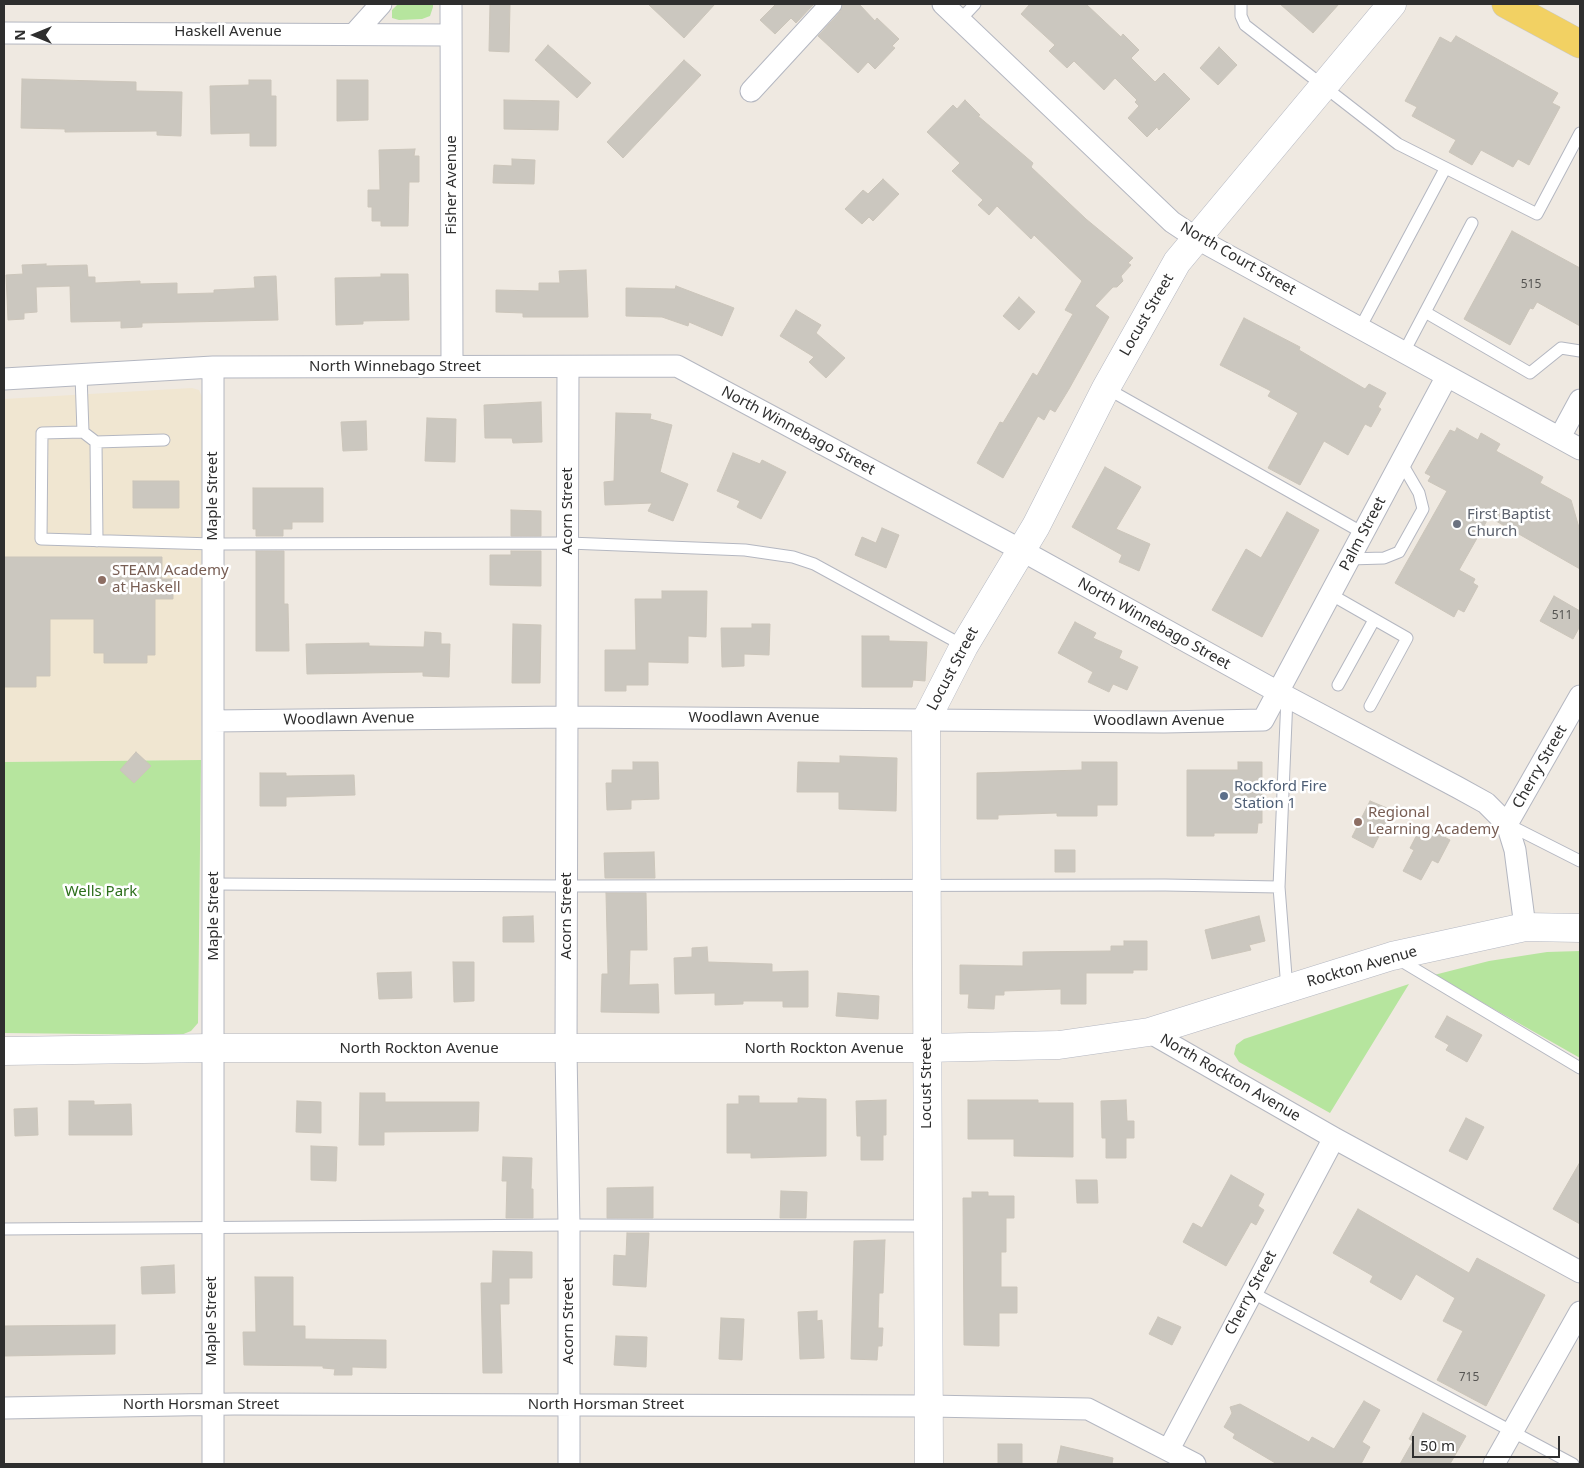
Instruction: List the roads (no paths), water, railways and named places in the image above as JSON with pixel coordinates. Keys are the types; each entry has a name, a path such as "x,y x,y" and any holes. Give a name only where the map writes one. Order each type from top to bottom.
{"main road":[{"path":"1506,4 1580,44"}],"street":[{"path":"355,33 381,4"},
{"name":"Fisher Avenue","path":"451,4 452,366"},
{"path":"750,91 831,4"},
{"name":"North Court Street","path":"943,4 1172,222 1196,238 1560,436 1580,449"},
{"name":"Locust Street","path":"929,1464 925,886 926,720 964,646 1036,526 1106,388 1177,262 1392,4"},
{"name":"Haskell Avenue","path":"4,32 451,35"},
{"name":"North Winnebago Street","path":"4,379 213,368 452,366 568,368 677,366 1021,550 1283,695 1457,787 1486,804 1507,824"},
{"name":"Maple Street","path":"213,368 213,1464"},
{"name":"Acorn Street","path":"568,368 566,717 568,886 566,1050 569,1225 569,1464"},
{"name":"Palm Street","path":"1283,695 1330,594 1448,376"},
{"path":"1560,436 1580,400"},
{"name":"Woodlawn Avenue","path":"213,721 566,717 1164,722 1263,720 1283,695"},
{"name":"Cherry Street","path":"1525,927 1516,850 1507,824 1580,696"},
{"name":"Rockton Avenue","path":"1150,1032 1392,956 1525,927 1580,928"},
{"name":"North Rockton Avenue","path":"4,1051 213,1048 566,1050 926,1048 1059,1045 1150,1032 1334,1138 1580,1272"},
{"name":"Cherry Street","path":"1168,1449 1334,1138"},
{"path":"1494,1464 1580,1312"},
{"name":"North Horsman Street","path":"4,1408 213,1404 929,1406 1088,1409 1195,1464"}],"lane":[{"path":"960,20 975,4"},
{"path":"1241,4 1245,25 1398,144 1536,214 1580,133"},
{"path":"1360,328 1446,169"},
{"path":"1404,352 1472,223"},
{"path":"1425,312 1530,373 1562,348 1580,351"},
{"path":"81,375 83,432"},
{"path":"1106,388 1363,533"},
{"path":"164,440 96,442 83,432 42,433 42,540 214,544 568,543 745,550 793,557 814,564 964,646"},
{"path":"96,442 97,541"},
{"path":"1349,560 1384,558 1399,552 1423,509 1419,493 1402,462"},
{"path":"1330,594 1407,638 1370,706"},
{"path":"1338,685 1374,620"},
{"path":"1283,695 1279,887 1287,989"},
{"path":"1507,824 1580,861"},
{"path":"214,884 568,886 1165,885 1279,887"},
{"path":"1392,956 1580,1068"},
{"path":"4,1230 212,1226 928,1226"},
{"path":"1251,1292 1573,1464"}],"place":[{"name":"First Baptist Church","path":"1457,524"},
{"name":"STEAM Academy at Haskell","path":"102,580"},
{"name":"Rockford Fire Station 1","path":"1224,796"},
{"name":"Regional Learning Academy","path":"1358,822"}],"park label":[{"name":"Wells Park","path":"101,892"}]}
